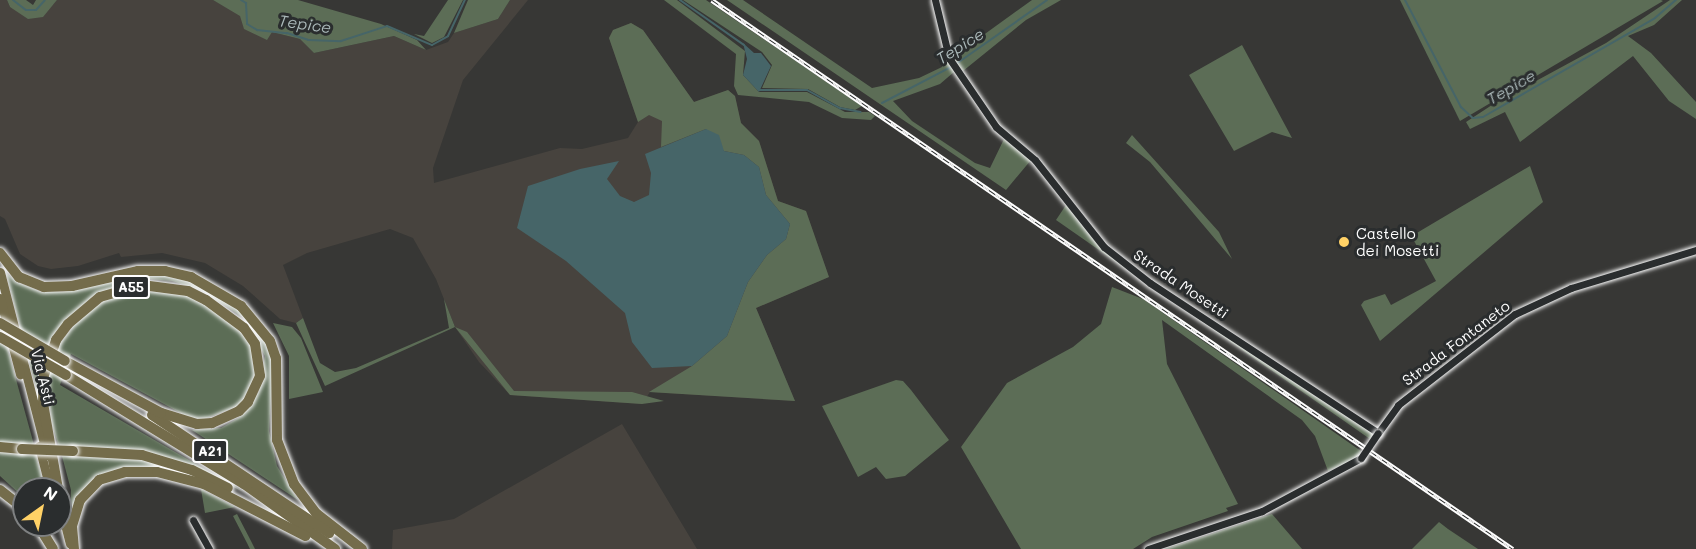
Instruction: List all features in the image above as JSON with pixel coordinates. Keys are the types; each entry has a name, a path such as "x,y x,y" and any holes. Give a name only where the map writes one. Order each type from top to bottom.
{"highway":[{"name":"A55","path":"0,253 19,277 44,287 72,286 138,271 165,271 209,285 241,306 270,341 276,358 277,440 294,484 317,514 362,549"},
{"name":"A55","path":"0,323 65,361 161,413 197,424 213,423 239,411 248,402 260,376 255,344 225,311 188,291 142,285 100,297 68,324 56,340 44,375 43,403 55,477"},
{"path":"0,337 244,484 335,549"},
{"name":"A21","path":"65,361 231,464 351,549"},
{"path":"0,447 142,455 192,470 248,499 324,549"},
{"path":"73,549 72,526 80,500 99,480 125,472 157,472 204,484 305,536"},
{"path":"0,490 12,500"}],"main road":[{"name":"Via Asti","path":"0,272 54,477"},
{"name":"Via Asti","path":"0,298 47,477"}],"street":[{"name":"Strada Mosetti","path":"935,0 949,58 957,70 996,127 1035,160 1104,247 1150,283 1378,433"},
{"name":"Strada Fontaneto","path":"1148,549 1263,511 1361,458 1398,405 1515,314 1571,288 1696,250"},
{"path":"193,519 209,549"}],"shaded area":[{"path":"0,0 7,0 10,7 43,16 57,0 213,0 272,32 300,39 314,53 394,36 426,50 448,42 454,33 498,19 510,0 528,0 463,80 433,168 434,183 560,148 582,149 628,138 638,122 609,38 613,30 631,23 643,30 694,102 728,90 735,96 741,123 759,141 778,201 806,211 829,277 756,308 795,401 650,392 642,404 510,395 479,362 455,327 436,279 413,238 390,229 307,253 283,265 303,318 296,323 280,319 243,286 205,263 162,253 121,257 119,253 78,266 51,269 38,266 20,254 5,219 0,216"},
{"path":"622,424 697,549 392,549 393,530 454,519"}],"green space":[{"path":"7,0 26,0 33,5 36,0 57,0 43,17 28,19 10,7"},
{"path":"213,0 298,0 381,24 417,40 426,50 394,36 314,53 300,39 272,32 267,40 244,29 240,16"},
{"path":"448,0 463,0 444,37 432,43 414,34 424,36"},
{"path":"468,0 510,0 498,19 454,33"},
{"path":"664,0 677,0 745,51 743,75 759,92 807,92 845,112 869,112 875,116 871,120 842,118 809,102 738,95 734,86 736,54"},
{"path":"683,0 706,0 862,106 855,110 840,107 808,89 762,88 772,65 762,52"},
{"path":"727,0 743,0 872,88 919,78 942,67 942,48 954,72 940,84 893,101 912,121 975,163 990,168 1004,139 1031,160 1006,190"},
{"path":"1032,0 1061,0 1026,20 963,71 953,57"},
{"path":"1400,0 1661,0 1663,1 1460,121"},
{"path":"1670,0 1682,0 1654,25 1628,36 1651,53 1696,102 1696,119 1669,101 1633,56 1520,142 1505,112 1470,129 1466,122 1492,105 1606,43"},
{"path":"631,23 643,30 694,102 728,90 735,96 741,123 759,141 778,201 806,211 829,277 756,308 795,401 649,392 692,366 727,336 748,282 767,255 786,239 790,224 766,195 759,167 744,155 724,151 706,129 661,147 662,121 649,115 638,122 609,38 613,30"},
{"path":"1242,45 1292,138 1272,132 1234,151 1189,75"},
{"path":"1132,135 1219,232 1232,259 1150,162 1126,143"},
{"path":"1530,166 1543,202 1380,341 1361,305 1364,301 1385,294 1391,305 1436,281 1413,239 1415,234"},
{"path":"1066,205 1098,244 1374,433 1370,439 1056,220"},
{"path":"6,273 19,283 41,292 62,292 146,274 172,276 205,287 244,312 265,340 273,361 269,431 277,466 298,500 192,430 221,428 240,417 259,392 265,356 244,318 201,290 172,281 149,279 124,283 100,293 62,326 38,395"},
{"path":"1112,287 1143,299 1361,451 1356,459 1328,471 1315,436 1302,420 1162,320 1167,364 1238,504 1226,508 1228,511 1152,537 1133,549 1021,549 961,447 1007,383 1073,347 1101,324"},
{"path":"162,289 188,295 214,308 248,339 256,359 255,377 251,392 239,406 204,419 190,418 71,354 60,385 244,492 182,463 59,447 51,421 48,379 59,345 79,319 108,298 134,290"},
{"path":"444,299 455,327 325,386 296,323 303,318 320,363 335,372 356,368 449,328"},
{"path":"0,321 34,445 0,444"},
{"path":"273,323 292,327 301,338 323,392 289,399 289,356"},
{"path":"455,327 467,332 514,391 632,392 664,401 642,404 510,395"},
{"path":"896,380 903,381 911,390 949,440 905,476 886,479 876,467 858,477 822,406"},
{"path":"0,452 36,455 42,477 12,477 12,487 0,476"},
{"path":"62,456 143,459 171,466 226,489 152,469 96,479 72,517 72,477 68,477"},
{"path":"201,489 235,507 205,513"},
{"path":"237,514 255,549 250,549 233,516"},
{"path":"1272,514 1302,549 1166,549"},
{"path":"1439,522 1448,529 1478,549 1412,549"}],"water":[{"path":"743,43 754,53 761,53 771,66 759,92 743,75 747,59"},
{"path":"706,129 719,135 724,151 744,155 759,167 766,195 790,224 786,239 767,255 748,282 727,336 692,366 652,368 632,342 625,313 566,261 517,228 528,186 580,169 619,161 607,179 620,196 634,202 649,195 651,173 645,154"}],"waterway":[{"name":"Tepice","path":"13,0 26,10 36,10 45,0"},
{"name":"Tepice","path":"241,0 246,3 247,24 257,30 287,33 308,40 341,41 387,26 432,45 448,36 465,0"},
{"name":"Tepice","path":"680,0 744,45"},
{"name":"Tepice","path":"956,64 1047,0"},
{"name":"Tepice","path":"1405,0 1461,107 1473,118 1483,117 1655,18 1676,0"},
{"name":"Tepice","path":"882,103 951,67"},
{"name":"Tepice","path":"759,90 807,90 840,108 861,112"}],"railway":[{"path":"712,0 1513,549"}],"place":[{"name":"Castello dei Mosetti","path":"1344,242"}]}
